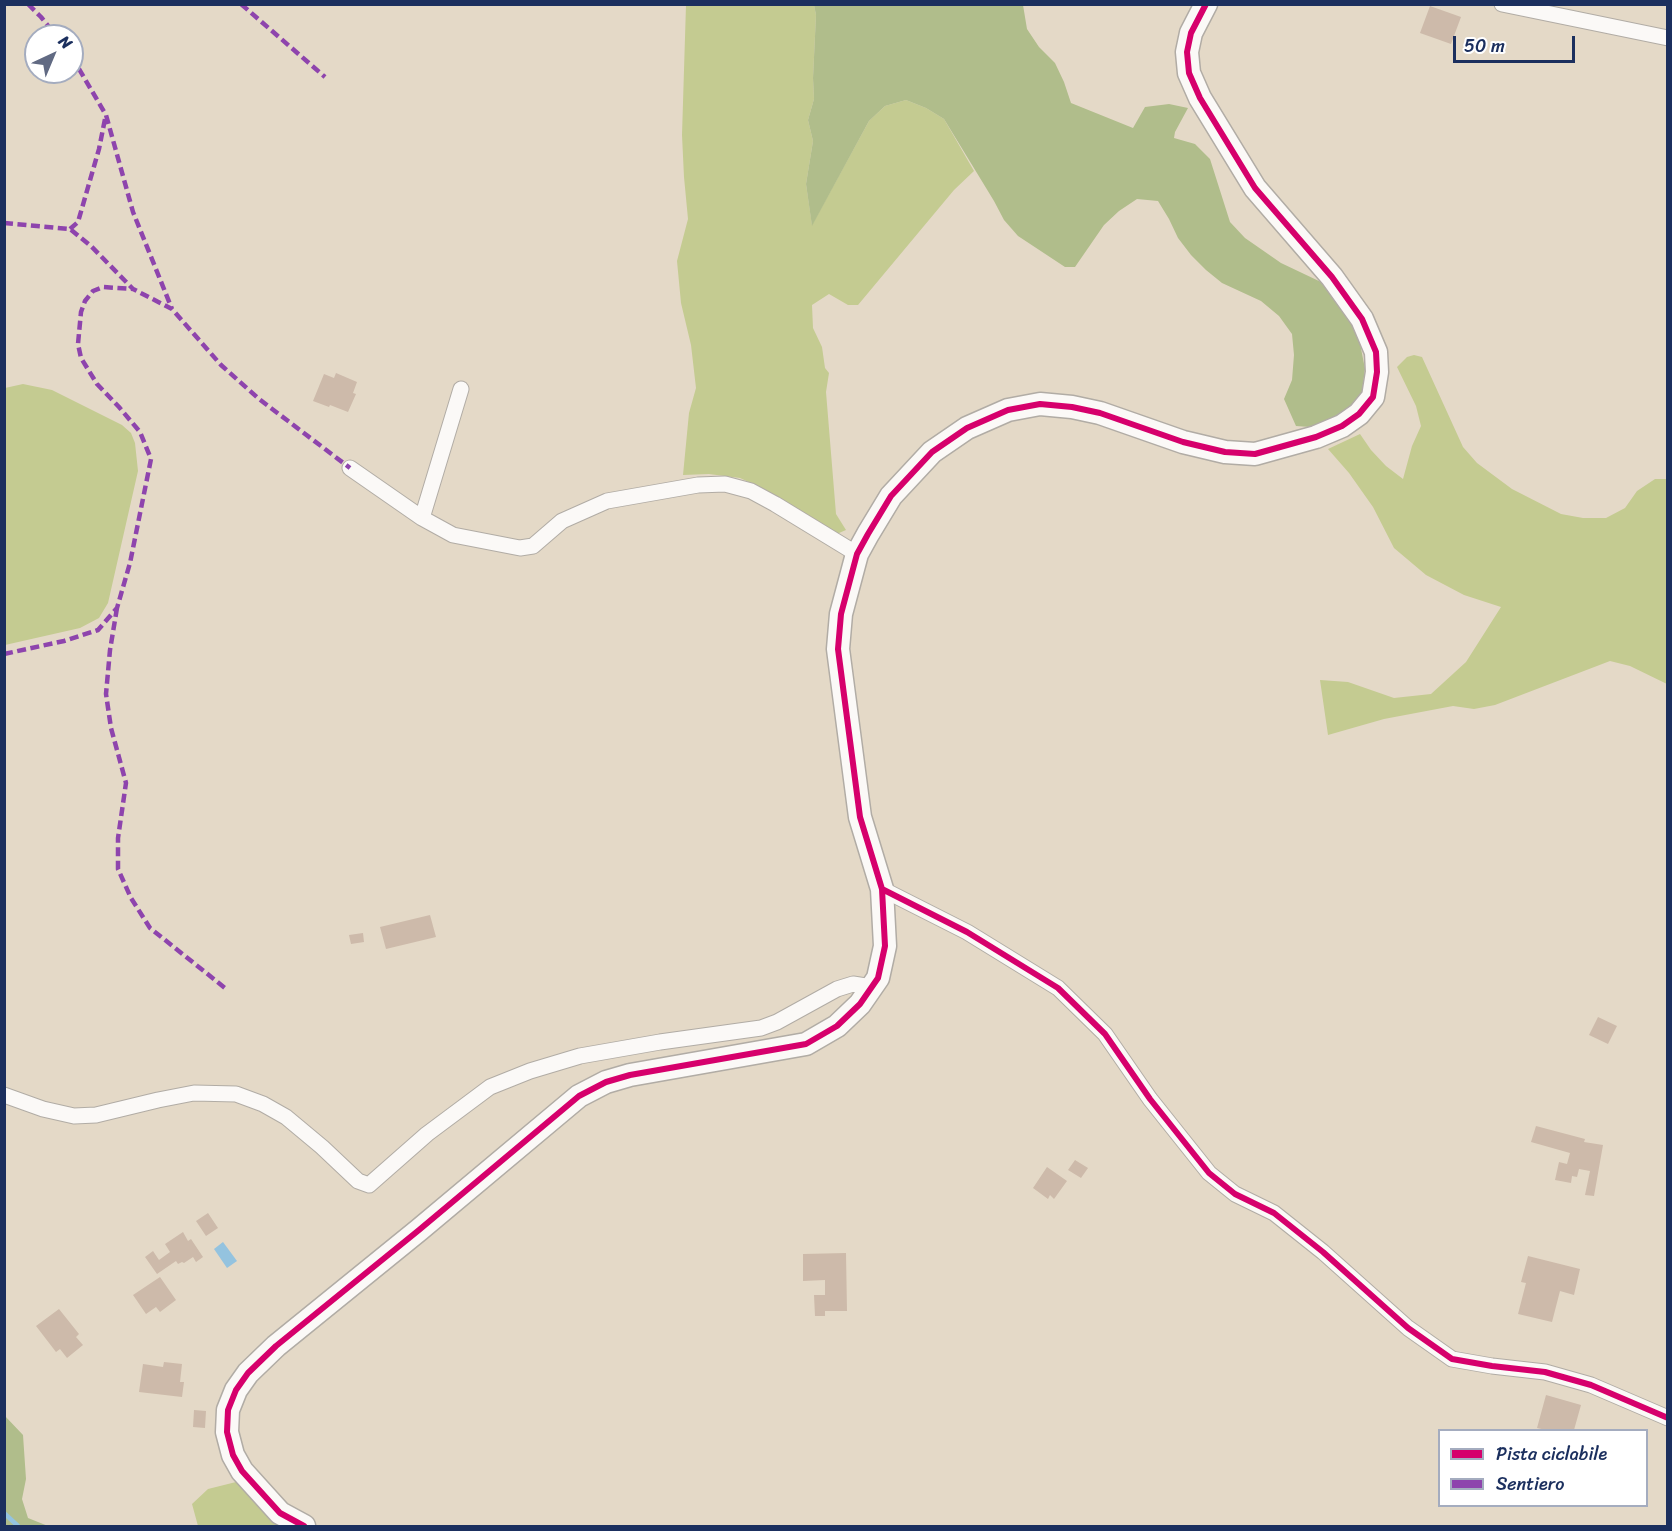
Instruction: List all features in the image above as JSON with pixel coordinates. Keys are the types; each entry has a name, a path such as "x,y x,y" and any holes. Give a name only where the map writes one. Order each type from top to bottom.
{"street":[{"path":"304,1527 280,1513 242,1471 233,1455 227,1432 228,1410 236,1390 248,1373 276,1346 579,1096 606,1082 630,1075 806,1044 837,1026 861,1004 878,978 885,946 882,889 860,817 838,649 841,614 857,554 891,496 932,452 967,428 1008,410 1040,404 1100,413 1183,442 1225,452 1255,454 1316,437 1341,426 1359,414 1373,397 1377,372 1376,352 1362,319 1332,277 1256,188 1200,98 1189,73 1187,52 1191,33 1206,4"},
{"path":"1502,4 1668,38"},
{"path":"422,518 461,389"},
{"path":"350,468 422,518 453,535 520,548 533,546 562,521 607,501 698,485 725,484 750,491 775,504 857,554"},
{"path":"882,889 967,932 1058,988 1105,1034 1150,1099 1209,1173 1235,1194 1274,1213 1323,1252 1408,1328 1452,1359 1545,1372 1591,1385 1668,1418"},
{"path":"4,1095 43,1109 74,1116 96,1115 194,1093 236,1094 263,1104 286,1117 358,1181 369,1185 427,1134 490,1087 530,1071 580,1056 761,1028 777,1022 837,989 853,984 872,987"}],"green space":[{"path":"686,5 814,5 816,15 814,99 808,120 813,141 806,184 812,225 869,121 885,106 906,100 944,119 974,171 954,190 858,305 848,305 829,294 812,305 813,328 822,347 825,368 829,373 826,392 836,514 846,530 839,533 833,533 766,490 740,478 709,474 683,475 689,413 696,388 691,345 681,303 677,261 688,219 682,135"},
{"path":"814,5 1023,5 1027,29 1039,47 1055,63 1071,103 1133,128 1145,107 1169,104 1188,108 1174,138 1195,144 1210,159 1230,222 1245,238 1281,263 1321,282 1336,297 1358,333 1365,369 1362,391 1355,403 1345,412 1310,427 1296,426 1284,399 1292,380 1294,355 1292,334 1279,316 1261,301 1222,283 1206,270 1178,238 1158,201 1137,199 1119,211 1104,225 1075,267 1065,267 1018,236 1004,220 944,119 906,100 885,106 869,121 812,226 806,184 813,141 808,120 814,99 816,15"},
{"path":"1414,355 1422,357 1463,447 1477,463 1512,489 1561,514 1583,518 1606,518 1625,508 1637,491 1655,479 1667,479 1667,684 1630,666 1610,661 1495,705 1474,709 1453,706 1384,719 1328,735 1320,680 1348,682 1394,698 1431,694 1466,662 1501,607 1464,595 1426,575 1394,548 1373,507 1349,473 1328,449 1360,434 1386,466 1403,479 1412,446 1421,426 1416,406 1397,367 1407,357"},
{"path":"23,384 52,390 122,425 131,433 135,443 138,471 108,603 99,618 80,628 5,645 5,388"},
{"path":"5,1416 23,1435 26,1479 22,1499 28,1518 48,1526 5,1526"},
{"path":"236,1482 275,1518 291,1526 198,1526 192,1504 208,1489"}],"water":[{"path":"223,1242 237,1261 227,1268 214,1249"}],"building":[{"path":"1430,6 1461,17 1451,44 1420,33"},
{"path":"336,373 357,382 353,393 356,394 348,412 313,401 324,374 334,378"},
{"path":"430,915 436,937 386,949 380,927"},
{"path":"363,933 364,942 351,944 349,935"},
{"path":"1598,1017 1617,1026 1608,1044 1589,1035"},
{"path":"1536,1126 1585,1139 1584,1142 1603,1145 1594,1196 1585,1195 1590,1171 1579,1169 1577,1177 1572,1176 1571,1183 1555,1180 1559,1162 1567,1164 1570,1153 1531,1142"},
{"path":"1075,1160 1088,1168 1081,1178 1068,1170"},
{"path":"1047,1167 1067,1181 1054,1199 1050,1195 1048,1199 1033,1188"},
{"path":"208,1213 218,1228 206,1236 196,1221"},
{"path":"183,1232 188,1241 191,1239 203,1257 196,1262 193,1257 184,1263 178,1264 176,1261 157,1274 145,1257 153,1251 159,1260 170,1252 165,1244"},
{"path":"846,1253 847,1311 825,1311 825,1316 815,1316 814,1295 825,1295 825,1280 803,1281 803,1254"},
{"path":"1528,1256 1580,1269 1574,1295 1560,1291 1552,1322 1518,1314 1526,1283 1521,1282"},
{"path":"160,1277 176,1300 160,1312 156,1307 146,1314 133,1295"},
{"path":"59,1309 79,1334 76,1337 83,1345 67,1358 60,1349 56,1352 36,1326"},
{"path":"164,1362 182,1364 180,1382 184,1382 182,1397 139,1392 143,1364 163,1367"},
{"path":"1546,1395 1581,1405 1574,1429 1537,1428"},
{"path":"194,1410 206,1411 205,1428 193,1427"}],"waterway":[{"path":"4,1513 18,1526"}],"marked path":[{"path":"28,4 47,24"},
{"path":"241,4 325,77"},
{"path":"84,77 106,115 133,212 172,309"},
{"path":"70,229 78,222 99,149 105,119"},
{"path":"4,223 70,229 91,246 133,289 172,309 221,365 259,399 350,468"},
{"path":"4,654 64,641 98,630 117,608 130,563 151,459 140,432 97,384 81,358 78,344 81,312 85,301 93,291 103,287 133,289"},
{"path":"117,608 106,694 111,728 126,783 118,838 118,869 131,898 150,928 225,988"}],"cycle path":[{"path":"304,1526 280,1513 242,1471 233,1455 227,1432 228,1410 236,1390 248,1373 276,1346 579,1096 606,1082 630,1075 806,1044 837,1026 860,1004 878,978 885,946 882,889 860,817 838,649 841,614 857,554 868,534 891,496 932,452 967,428 1008,410 1040,404 1100,413 1183,442 1225,452 1255,454 1316,437 1342,426 1359,414 1373,397 1377,372 1376,352 1362,319 1332,277 1255,188 1200,98 1189,73 1187,52 1191,33 1206,4"},
{"path":"882,889 967,932 1058,988 1105,1034 1150,1099 1209,1173 1235,1194 1274,1213 1323,1252 1408,1328 1452,1359 1545,1372 1591,1385 1668,1418"}]}
